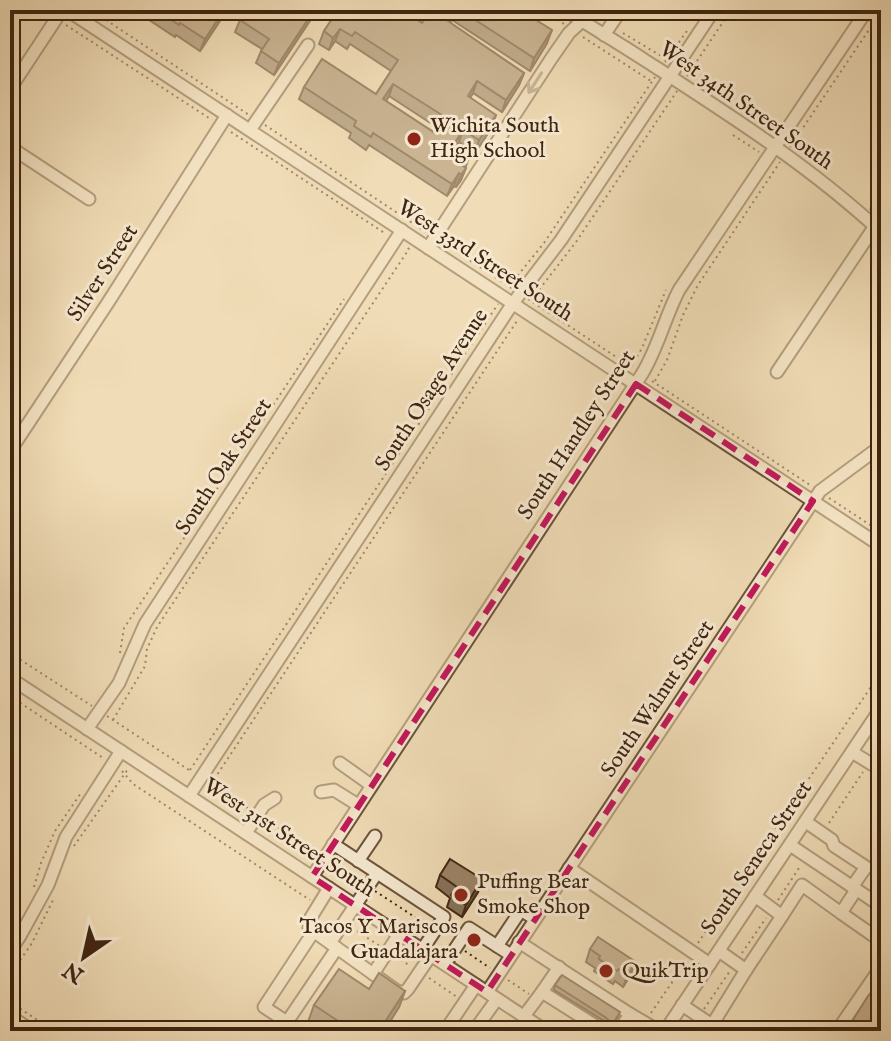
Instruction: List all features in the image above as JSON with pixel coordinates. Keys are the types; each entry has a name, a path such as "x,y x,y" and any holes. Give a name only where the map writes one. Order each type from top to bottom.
{"street":[{"path":"10,89 67,10"},
{"name":"West 33rd Street South","path":"67,10 224,121 254,125 399,235 431,242 817,496 881,546"},
{"name":"West 34th Street South","path":"565,10 577,26 604,35 665,69 681,84 780,151 859,212 879,223"},
{"path":"604,35 621,10"},
{"name":"South Osage Avenue","path":"189,796 511,295 561,240 665,69 714,10"},
{"name":"South Handley Street","path":"312,877 639,379 654,353 679,290 780,151 867,10"},
{"path":"431,242 551,59 577,26"},
{"path":"254,125 308,45"},
{"name":"Silver Street","path":"10,451 224,121"},
{"path":"10,147 89,199"},
{"path":"777,372 879,223"},
{"name":"South Oak Street","path":"87,729 123,677 145,624 399,235"},
{"name":"South Walnut Street","path":"487,992 817,496 833,480 881,446"},
{"name":"West 31st Street South","path":"12,687 87,729 546,1031"},
{"name":"South Seneca Street","path":"662,1031 880,711"},
{"path":"10,951 48,885 66,837 121,751"},
{"path":"852,752 881,770"},
{"path":"340,763 371,785"},
{"path":"321,792 334,790 358,805"},
{"path":"246,833 264,805 275,798"},
{"path":"806,822 866,867 841,913"},
{"path":"358,861 375,836"},
{"path":"329,888 309,926 397,991 404,993 420,972 435,930 444,917 333,844"},
{"path":"790,845 881,906"},
{"path":"569,868 710,964"},
{"path":"314,931 264,1007 287,1022 334,946 344,922 377,873"},
{"path":"682,1005 717,1028 777,912 802,885 881,941"},
{"path":"755,896 777,912"},
{"path":"497,946 521,910 535,919"},
{"path":"445,964 469,928 511,955"},
{"path":"373,974 399,934"},
{"path":"519,942 644,1023 662,1031"},
{"path":"719,951 746,970"},
{"path":"524,1016 559,967"},
{"path":"837,1031 881,967"},
{"path":"445,1031 464,1002 487,992 485,1016 477,1030"},
{"path":"540,996 600,1030"},
{"path":"619,1031 630,1014"},
{"path":"10,1016 32,1031"}],"path":[{"path":"91,10 254,125 511,295 639,379 654,382 817,496 881,532"},
{"path":"542,10 577,26 652,82"},
{"path":"435,930 211,784 528,306 576,242 731,10"},
{"path":"654,382 667,360 697,287 780,151 881,12"},
{"path":"10,653 190,770 652,82 665,69 694,20"},
{"path":"66,25 224,121 399,235 409,249 157,627 147,649 145,666 113,720"},
{"path":"623,33 665,69"},
{"path":"733,135 760,152"},
{"path":"879,223 870,210 881,194"},
{"path":"118,661 124,628 349,291"},
{"path":"644,1023 881,672"},
{"path":"12,687 125,773 133,784 319,905"},
{"path":"823,833 881,745"},
{"path":"72,849 125,773"},
{"path":"699,1016 735,963 777,912 807,857"},
{"path":"10,975 32,943 53,901"},
{"path":"344,922 464,1002"},
{"path":"457,946 540,996"},
{"path":"10,1002 54,1031"},
{"path":"485,1016 508,1031"}],"highlighted area":[{"path":"636,384 813,501 487,992 312,877"}],"building":[{"path":"157,10 224,10 205,39"},
{"path":"246,10 314,10 279,63 261,51 269,39 240,20"},
{"name":"Wichita South High School","path":"338,10 403,10 422,23 431,10 455,10 448,21 524,73 506,100 477,81 468,96 496,115 479,140 463,130 454,144 470,155 463,166 466,168 452,184 373,133 371,137 354,126 356,121 304,87 322,59 376,94 398,60 355,32 352,36 340,29 333,38 324,31","holes":["393,84 445,117 435,133 383,99"]},
{"path":"460,10 520,10 552,30 534,58"},
{"path":"450,859 482,879 466,905 451,895 457,887 440,875"},
{"path":"598,937 636,962 628,974 619,969 617,971 590,949"},
{"path":"339,969 369,989 379,973 405,991 379,1031 353,1031 314,1005"},
{"path":"562,975 620,1012 613,1024 555,985"},
{"path":"874,989 881,993 881,1031 846,1031 868,996"}],"place":[{"name":"Wichita South High School","path":"414,139"},
{"name":"Puffing Bear Smoke Shop","path":"461,895"},
{"name":"Tacos Y Mariscos Guadalajara","path":"474,940"},
{"name":"QuikTrip","path":"606,971"}]}
